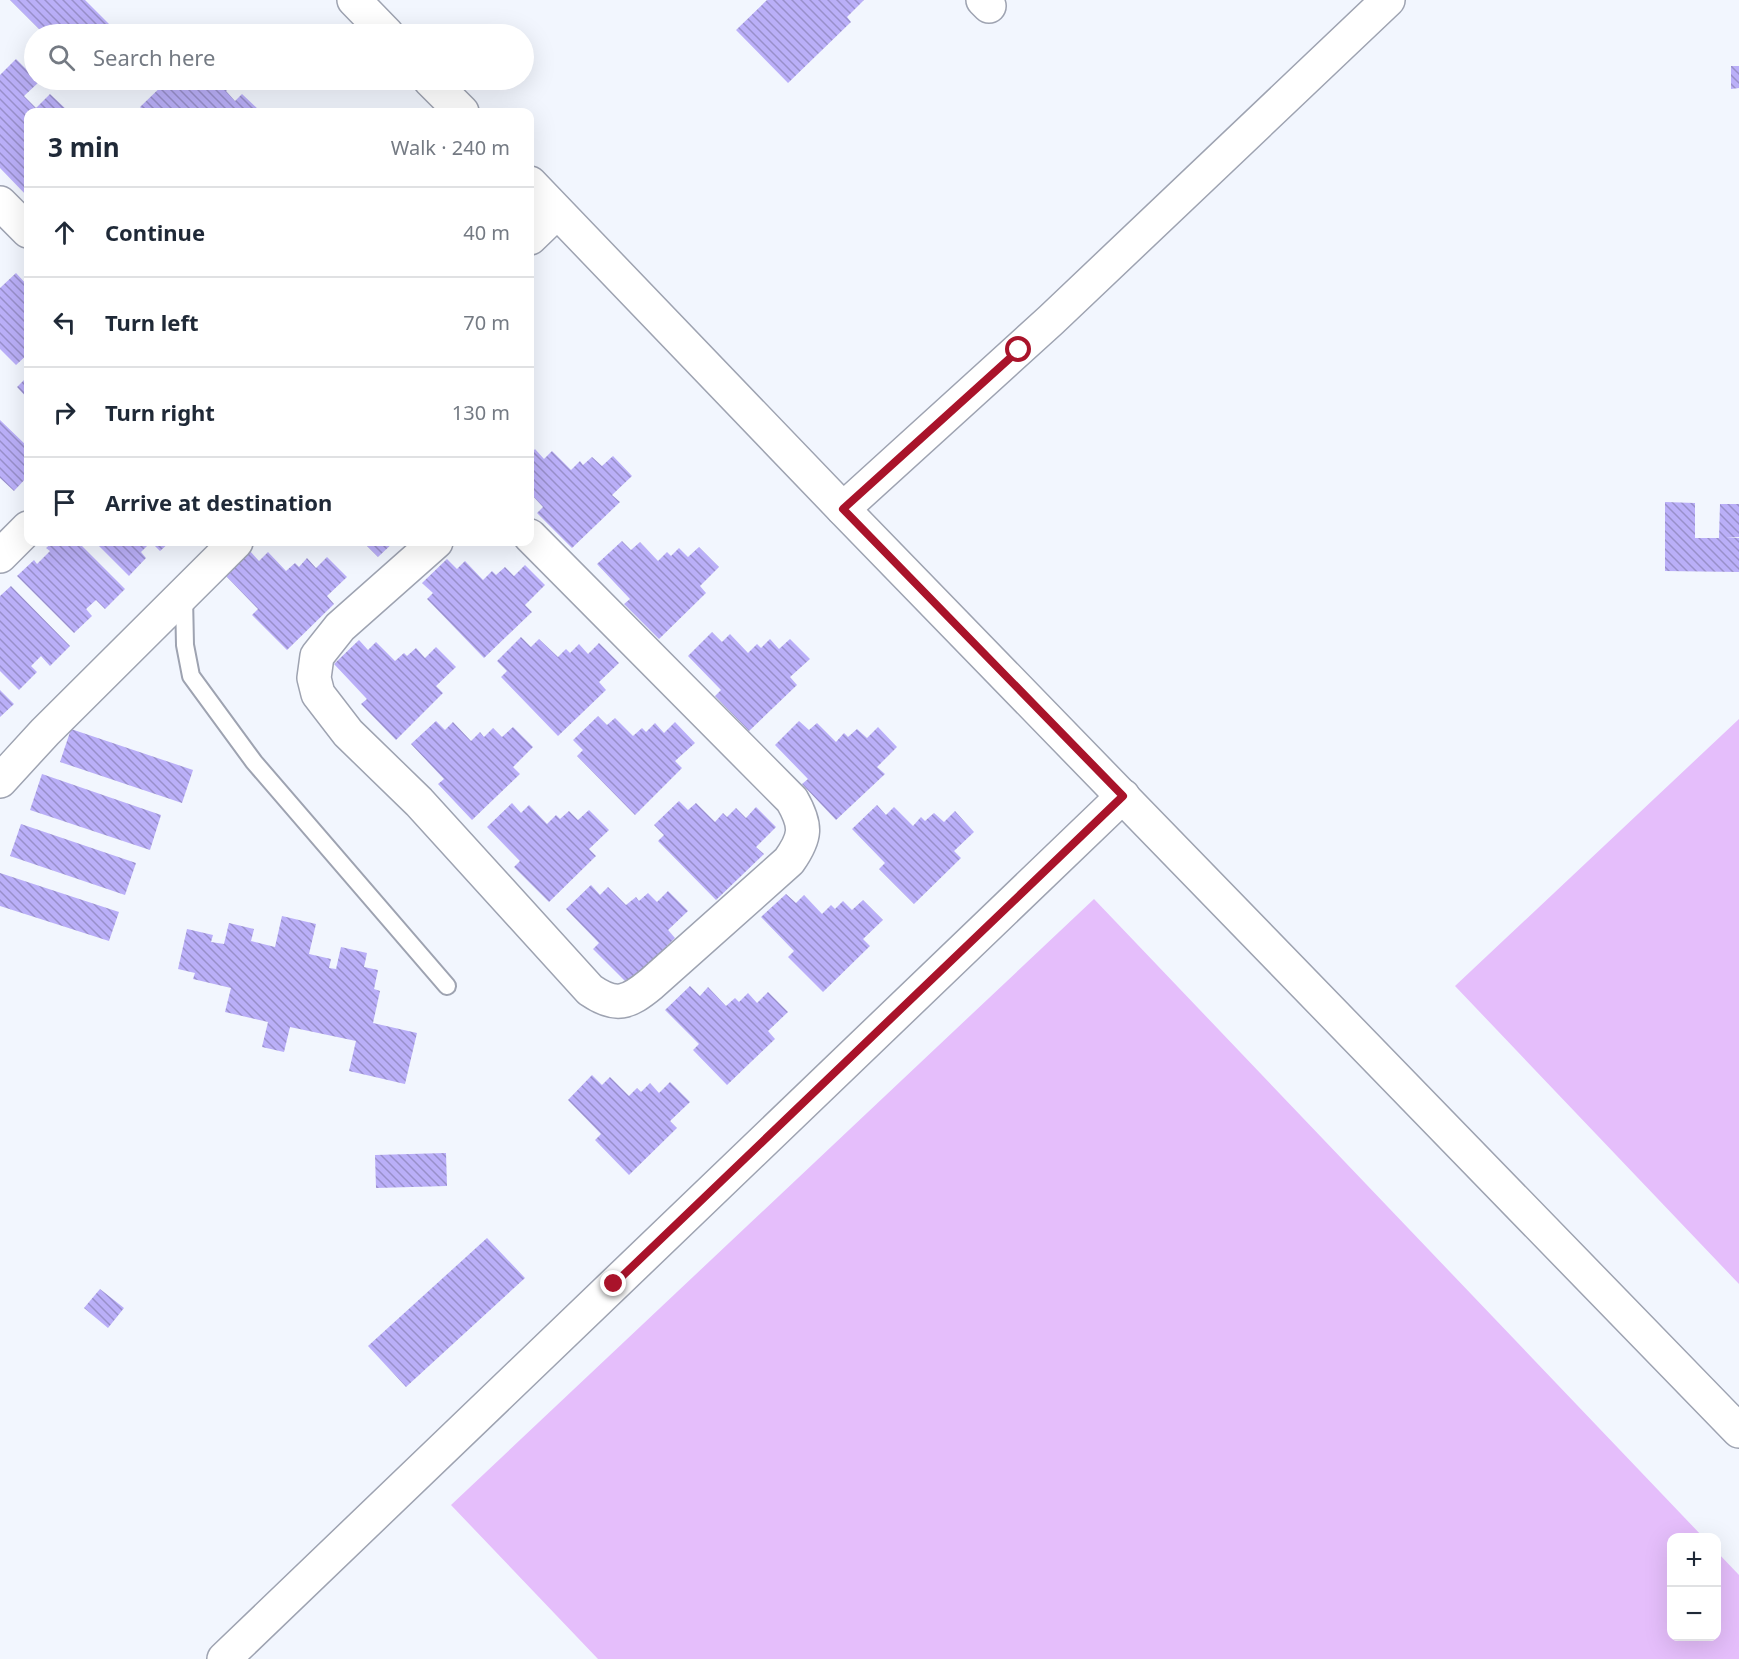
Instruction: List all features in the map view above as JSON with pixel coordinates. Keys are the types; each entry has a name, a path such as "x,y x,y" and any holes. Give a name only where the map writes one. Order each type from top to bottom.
{"street":[{"path":"354,0 377,24"},
{"path":"843,509 1051,320 1388,0"},
{"path":"440,90 458,108"},
{"path":"534,187 843,509 1739,1431"},
{"path":"0,203 24,227"},
{"path":"534,234 557,212"},
{"path":"0,556 24,532"},
{"path":"431,546 340,627 317,656 314,678 318,694 348,733 420,802 590,990 603,999 618,1003 634,998 651,984 789,861 802,844 804,829 800,814 792,800 534,540"},
{"path":"0,781 232,546"},
{"path":"224,1659 1123,796"}],"lane":[{"path":"184,593 184,645 191,676 254,762 447,987"}],"shaded area":[{"path":"1739,719 1739,1284 1455,986"},
{"path":"1094,899 1699,1533 1667,1533 1667,1641 1721,1641 1721,1556 1739,1575 1739,1659 598,1659 451,1505"}],"building":[{"path":"10,0 85,0 109,24 34,24"},
{"path":"767,0 864,0 847,17 851,22 788,83 736,30"},
{"path":"16,59 24,67 24,90 30,90 24,96 36,108 24,108 24,193 0,168 0,75"},
{"path":"1731,66 1739,66 1739,88 1731,89"},
{"path":"158,90 227,90 235,101 242,94 257,108 141,108"},
{"path":"50,94 65,108 36,108"},
{"path":"16,273 24,282 24,358 16,365 0,349 0,288"},
{"path":"24,380 24,395 17,387"},
{"path":"0,420 24,443 24,480 14,491 0,478"},
{"path":"534,450 544,459 552,451 571,470 580,461 583,465 592,457 602,466 613,456 632,476 612,495 620,502 572,548 537,513 543,507 534,497"},
{"path":"1665,502 1695,503 1695,538 1719,538 1720,504 1739,504 1739,537 1726,538 1739,538 1739,572 1665,571"},
{"path":"622,541 631,550 640,542 658,561 667,552 671,556 679,548 688,557 699,547 719,567 700,586 706,593 659,639 624,604 630,599 597,564"},
{"path":"48,546 82,546 125,589 105,609 96,600 86,609 92,616 74,633 17,576 34,560 37,564 50,551 46,548"},
{"path":"99,546 147,546 141,552 146,558 129,576"},
{"path":"155,546 166,546 160,551"},
{"path":"367,546 390,546 378,557"},
{"path":"250,551 259,561 268,552 286,571 295,563 299,567 307,558 316,568 327,557 347,577 327,596 334,604 287,650 252,615 258,609 225,575"},
{"path":"447,559 457,569 465,561 483,580 492,571 496,575 505,567 514,576 525,565 545,585 525,605 532,612 484,658 427,599 433,593 422,583"},
{"path":"11,586 70,646 50,666 41,656 31,666 37,672 19,690 0,671 0,596"},
{"path":"712,632 722,642 730,634 748,653 757,644 761,648 770,639 779,649 790,639 810,659 790,677 797,685 749,731 715,696 721,690 688,656"},
{"path":"521,637 531,647 539,639 558,657 566,649 570,653 579,644 588,654 599,643 619,663 599,682 606,690 558,736 501,677 507,671 497,661"},
{"path":"359,640 368,650 376,642 395,661 404,653 407,656 416,648 425,658 436,647 456,667 436,686 443,693 396,740 361,704 367,699 334,664"},
{"path":"0,690 14,704 0,717"},
{"path":"598,716 607,725 615,718 633,736 642,728 646,732 655,723 664,733 675,722 695,743 675,761 682,768 635,815 577,756 583,750 573,740"},
{"path":"436,721 445,730 453,722 471,741 480,732 484,737 493,728 502,737 513,727 533,747 513,767 520,774 472,820 438,784 444,779 411,744"},
{"path":"799,721 809,730 817,723 836,742 844,733 848,737 857,729 867,738 878,727 897,747 877,767 885,774 836,820 802,784 808,779 775,745"},
{"path":"71,729 193,770 182,803 60,762"},
{"path":"42,774 161,815 150,850 30,810"},
{"path":"679,801 688,810 696,803 715,822 723,813 727,817 736,808 746,818 756,807 776,827 756,847 764,854 716,900 658,841 664,835 654,825"},
{"path":"512,803 521,813 529,805 547,824 556,815 560,819 569,811 578,820 589,810 609,830 589,849 596,856 549,902 514,867 520,861 487,827"},
{"path":"877,805 886,815 894,807 913,826 921,817 925,821 934,813 944,822 955,811 974,832 954,851 961,858 914,904 879,869 885,863 852,829"},
{"path":"21,824 136,863 125,895 10,856"},
{"path":"0,873 119,912 109,941 0,906"},
{"path":"591,885 600,895 608,887 626,905 636,897 639,901 648,893 657,902 668,891 688,911 668,930 675,938 628,984 593,949 599,943 566,909"},
{"path":"786,894 796,903 804,895 822,914 831,905 835,909 843,901 852,910 863,900 883,920 863,939 870,946 823,992 788,957 794,951 761,917"},
{"path":"282,916 316,924 309,954 331,959 329,968 336,969 341,947 367,953 364,967 378,970 374,989 380,991 373,1023 417,1033 405,1084 349,1071 356,1041 290,1027 284,1052 262,1047 268,1022 225,1012 231,988 193,979 195,973 178,969 187,929 213,935 211,942 224,944 229,923 254,929 251,941 275,947"},
{"path":"690,986 700,996 708,987 726,1006 735,998 739,1002 748,993 757,1003 768,992 788,1012 768,1031 775,1039 727,1085 693,1050 699,1044 665,1010"},
{"path":"592,1075 602,1085 610,1077 629,1096 637,1088 641,1092 650,1083 659,1093 670,1082 690,1102 670,1121 677,1128 629,1175 595,1140 601,1134 568,1100"},
{"path":"446,1153 447,1186 376,1188 375,1155"},
{"path":"487,1238 525,1278 406,1387 368,1346"},
{"path":"100,1289 124,1308 108,1328 84,1308"}],"route":[{"path":"614,1284 1123,796 843,509 1019,350"}]}
